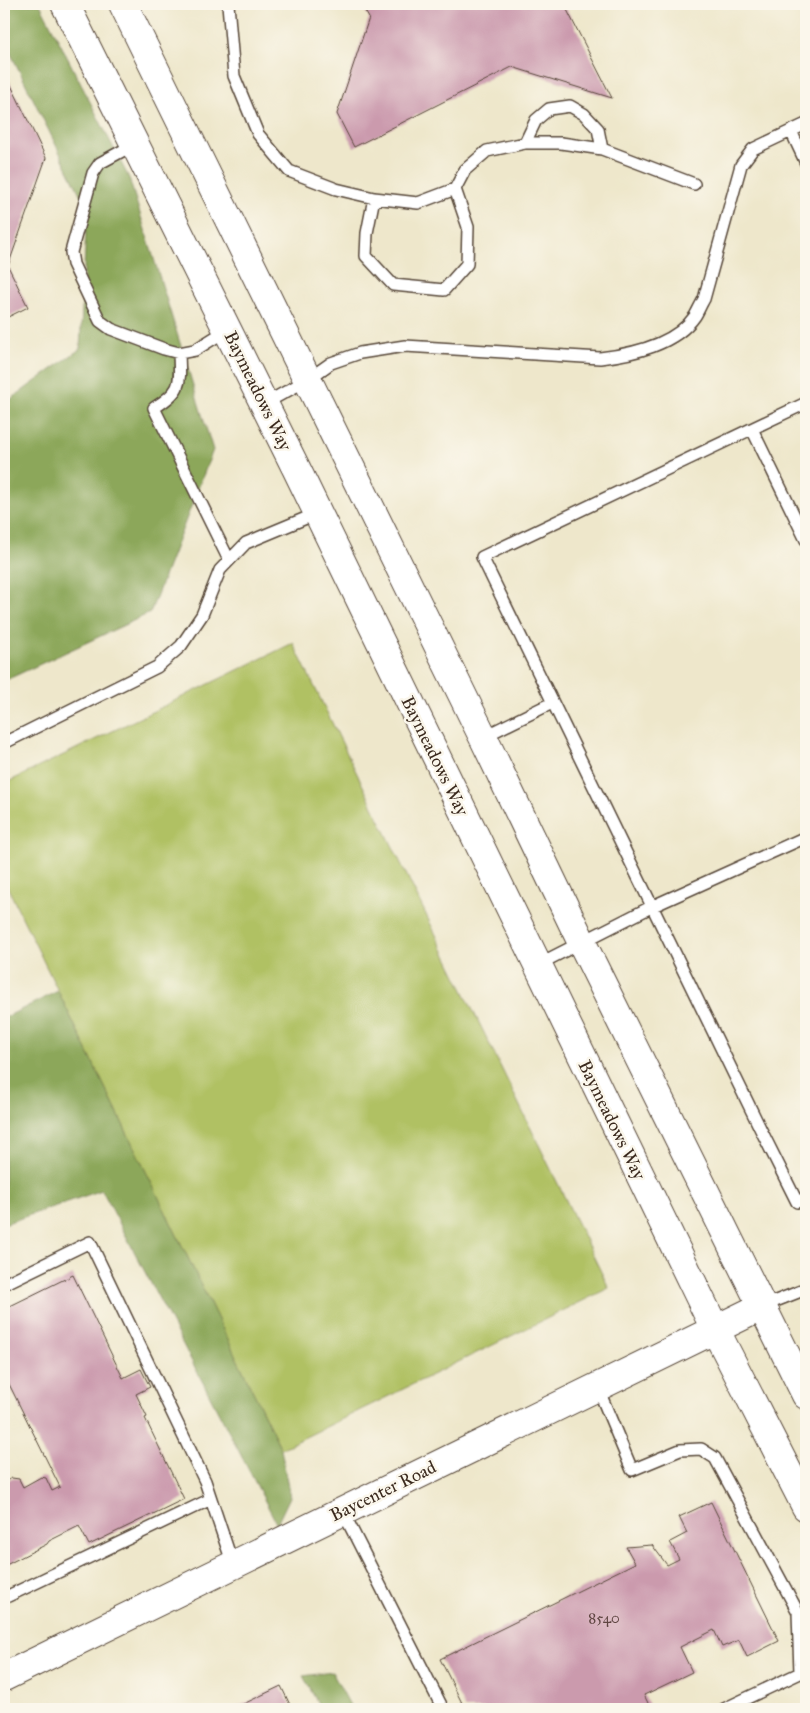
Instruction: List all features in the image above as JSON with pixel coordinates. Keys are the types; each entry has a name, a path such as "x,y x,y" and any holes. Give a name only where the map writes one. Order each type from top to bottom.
{"street":[{"name":"Baymeadows Way","path":"66,4 228,330 715,1329 806,1507"},
{"path":"123,4 483,737 582,943 806,1395"},
{"name":"Baycenter Road","path":"4,1677 342,1510 763,1306"}],"lane":[{"path":"228,4 234,76 258,134 289,171 336,189 374,198 418,203 455,189 465,170 487,151 524,143 561,143 602,149 694,184"},
{"path":"524,143 536,120 550,109 570,106 584,114 598,129 602,149"},
{"path":"264,404 308,380 331,363 360,353 394,347 600,358 627,354 668,339 695,317 704,299 741,164 754,149 806,124"},
{"path":"791,131 806,163"},
{"path":"135,144 100,163 93,173 72,252 73,264 100,321 111,329 179,353 195,350 228,330"},
{"path":"374,198 367,233 366,256 393,284 444,290 467,264 468,227 455,189"},
{"path":"179,353 180,382 170,398 154,408 229,560"},
{"path":"806,403 482,557 797,1202 806,1198"},
{"path":"752,429 806,540"},
{"path":"4,743 157,666 181,646 202,615 220,570 246,543 318,514"},
{"path":"483,737 552,702"},
{"path":"537,965 652,907 806,837"},
{"path":"4,1284 90,1242 205,1481 233,1565"},
{"path":"763,1306 806,1289"},
{"path":"597,1386 632,1470 680,1450 701,1449 716,1458 802,1610 800,1673 724,1709"},
{"path":"4,1598 212,1499"},
{"path":"342,1510 443,1709"}],"green space":[{"path":"4,4 40,4 129,178 213,450 150,613 4,681 4,404 80,349 87,208 4,40"},
{"path":"293,643 609,1288 281,1449 4,880 4,784"},
{"path":"58,991 281,1449 290,1497 277,1524 102,1190 4,1224 4,1018"},
{"path":"332,1672 352,1709 321,1709 303,1676"}],"building":[{"path":"361,4 564,4 612,98 512,67 354,147 337,114 369,18"},
{"path":"8,79 46,158 8,266 28,307 4,319 4,81"},
{"path":"73,1275 123,1378 141,1369 150,1387 136,1394 147,1417 145,1418 184,1499 89,1545 79,1526 4,1566 4,1482 12,1478 19,1479 23,1487 41,1477 46,1478 52,1491 60,1487 4,1374 4,1309"},
{"path":"711,1502 779,1641 747,1657 739,1640 722,1647 714,1630 680,1647 692,1672 644,1695 651,1709 465,1709 440,1659 635,1563 626,1547 652,1545 667,1565 679,1559 670,1542 687,1533 679,1517"},
{"path":"281,1686 292,1709 233,1709"}]}
